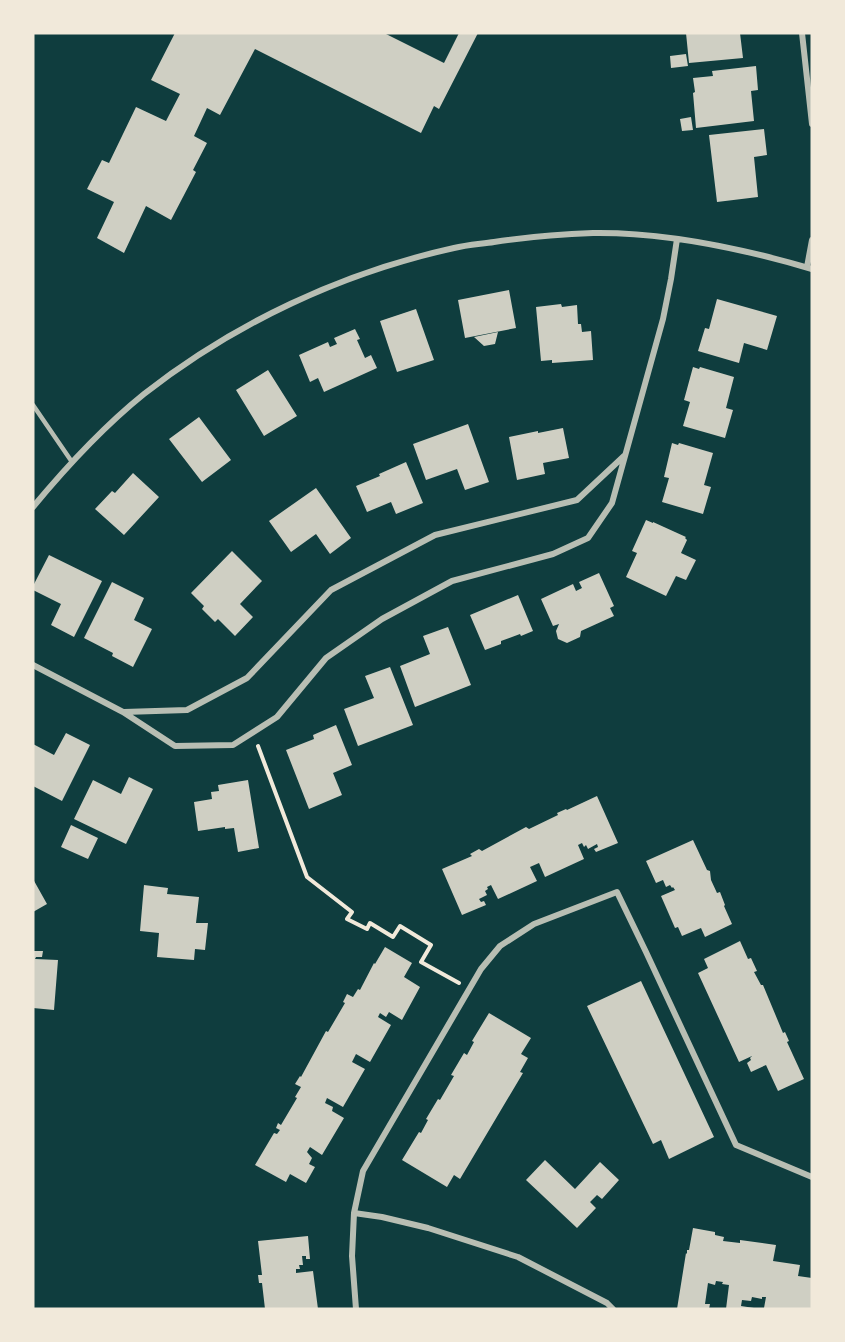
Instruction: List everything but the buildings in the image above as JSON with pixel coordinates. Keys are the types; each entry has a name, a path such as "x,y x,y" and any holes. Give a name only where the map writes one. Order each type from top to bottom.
{"street":[{"path":"802,33 812,124"},
{"path":"33,507 72,462 104,430 144,394 192,360 275,311 323,289 382,267 455,247 539,236 595,233 677,239 750,252 809,268 812,240"},
{"path":"33,664 123,712 176,746 232,745 277,717 327,658 382,619 452,580 553,554 588,538 612,503 663,319 677,239"},
{"path":"123,712 187,710 247,678 331,590 435,535 577,500 624,456"},
{"path":"356,1309 352,1256 354,1213 363,1171 481,969 500,946 534,924 617,892 736,1145 812,1177"},
{"path":"354,1213 428,1228 518,1257 607,1303 613,1309"}],"lane":[{"path":"33,405 72,462"}],"path":[{"path":"253,732 307,877 352,912 347,919 367,929 370,923 393,937 400,926 431,945 421,962 470,989"}]}
